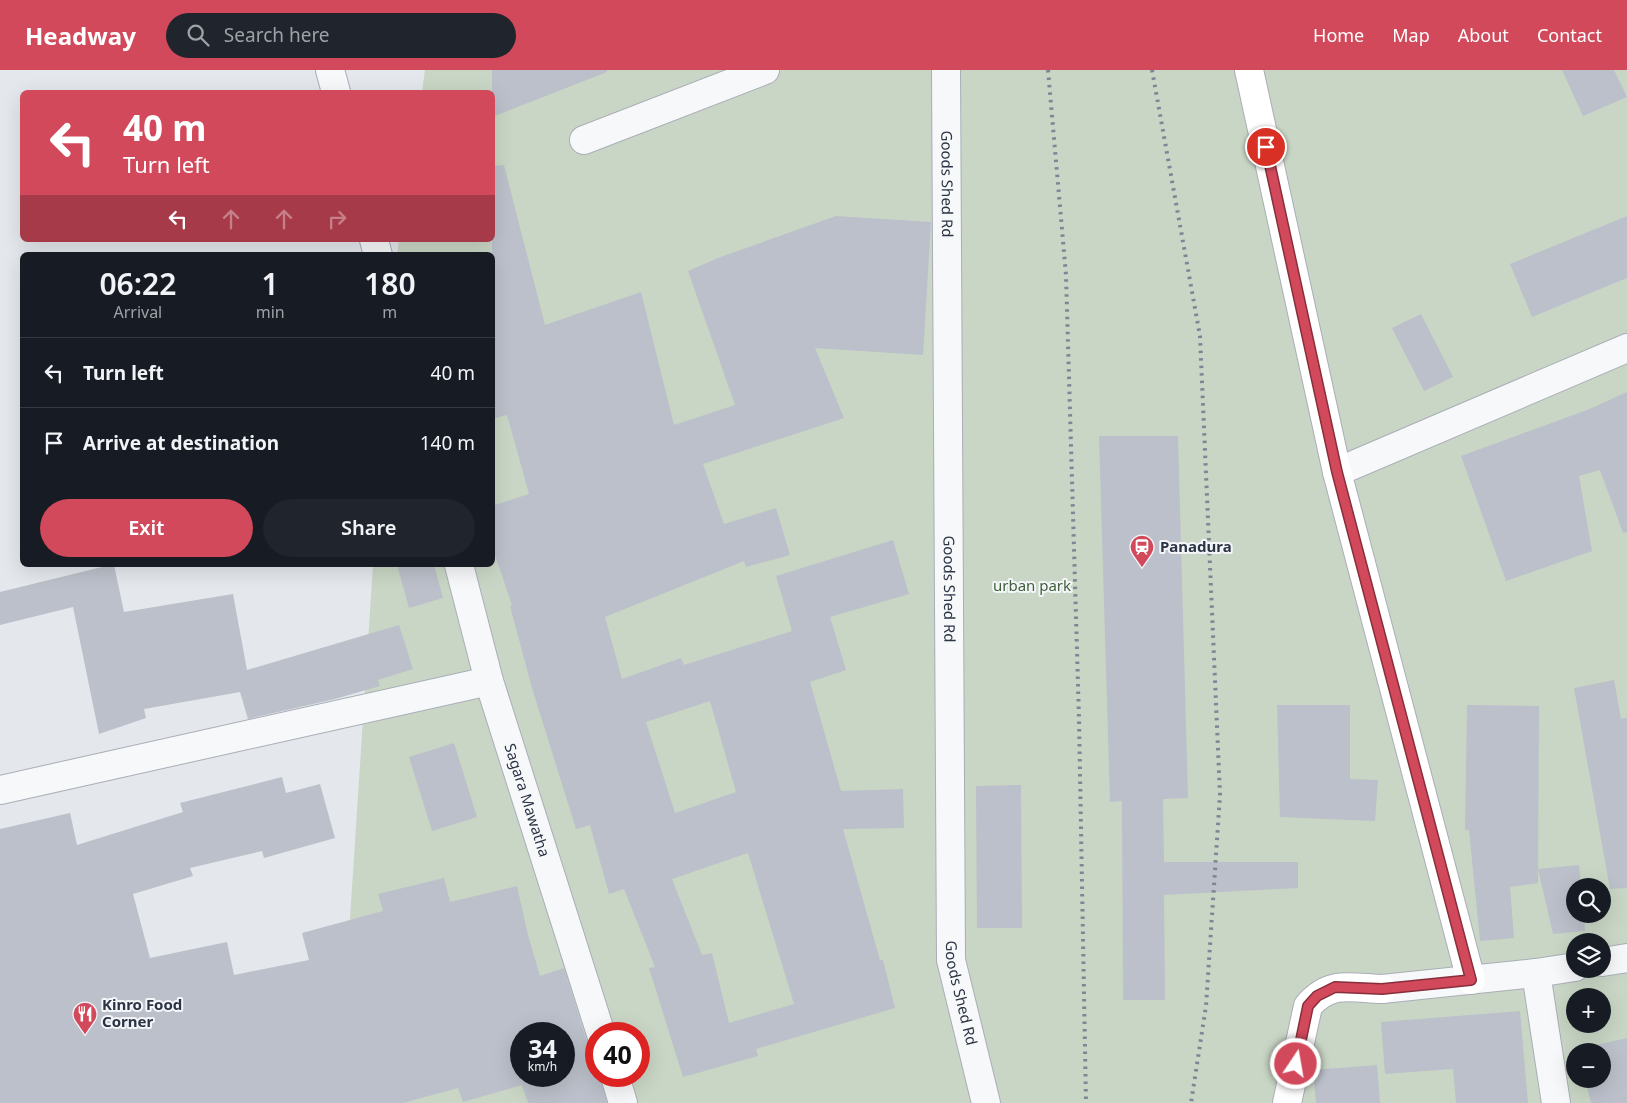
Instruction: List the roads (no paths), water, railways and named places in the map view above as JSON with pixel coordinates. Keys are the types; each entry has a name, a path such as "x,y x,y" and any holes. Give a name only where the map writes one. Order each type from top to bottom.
{"street":[{"path":"330,70 335,90"},
{"path":"584,140 765,70"},
{"name":"Goods Shed Rd","path":"946,70 951,960 986,1103"},
{"path":"1250,70 1337,472 1471,980"},
{"path":"1337,472 1627,348"},
{"name":"Sagara Mawatha","path":"460,567 489,681 597,1022"},
{"path":"0,790 489,681"},
{"path":"1611,961 1627,958"},
{"path":"1287,1103 1308,1006 1317,996 1335,987 1382,989 1536,973 1566,968"},
{"path":"1536,973 1556,1103"},
{"path":"619,1087 624,1103"}],"railway":[{"path":"1048,70 1066,275 1079,719 1086,1103"},
{"path":"1152,70 1200,336 1220,795 1206,1006 1191,1103"}],"place":[{"name":"Panadura","path":"1142,568"},
{"name":"Kinro Food Corner","path":"85,1035"}],"park label":[{"name":"urban park","path":"1032,586"}]}
